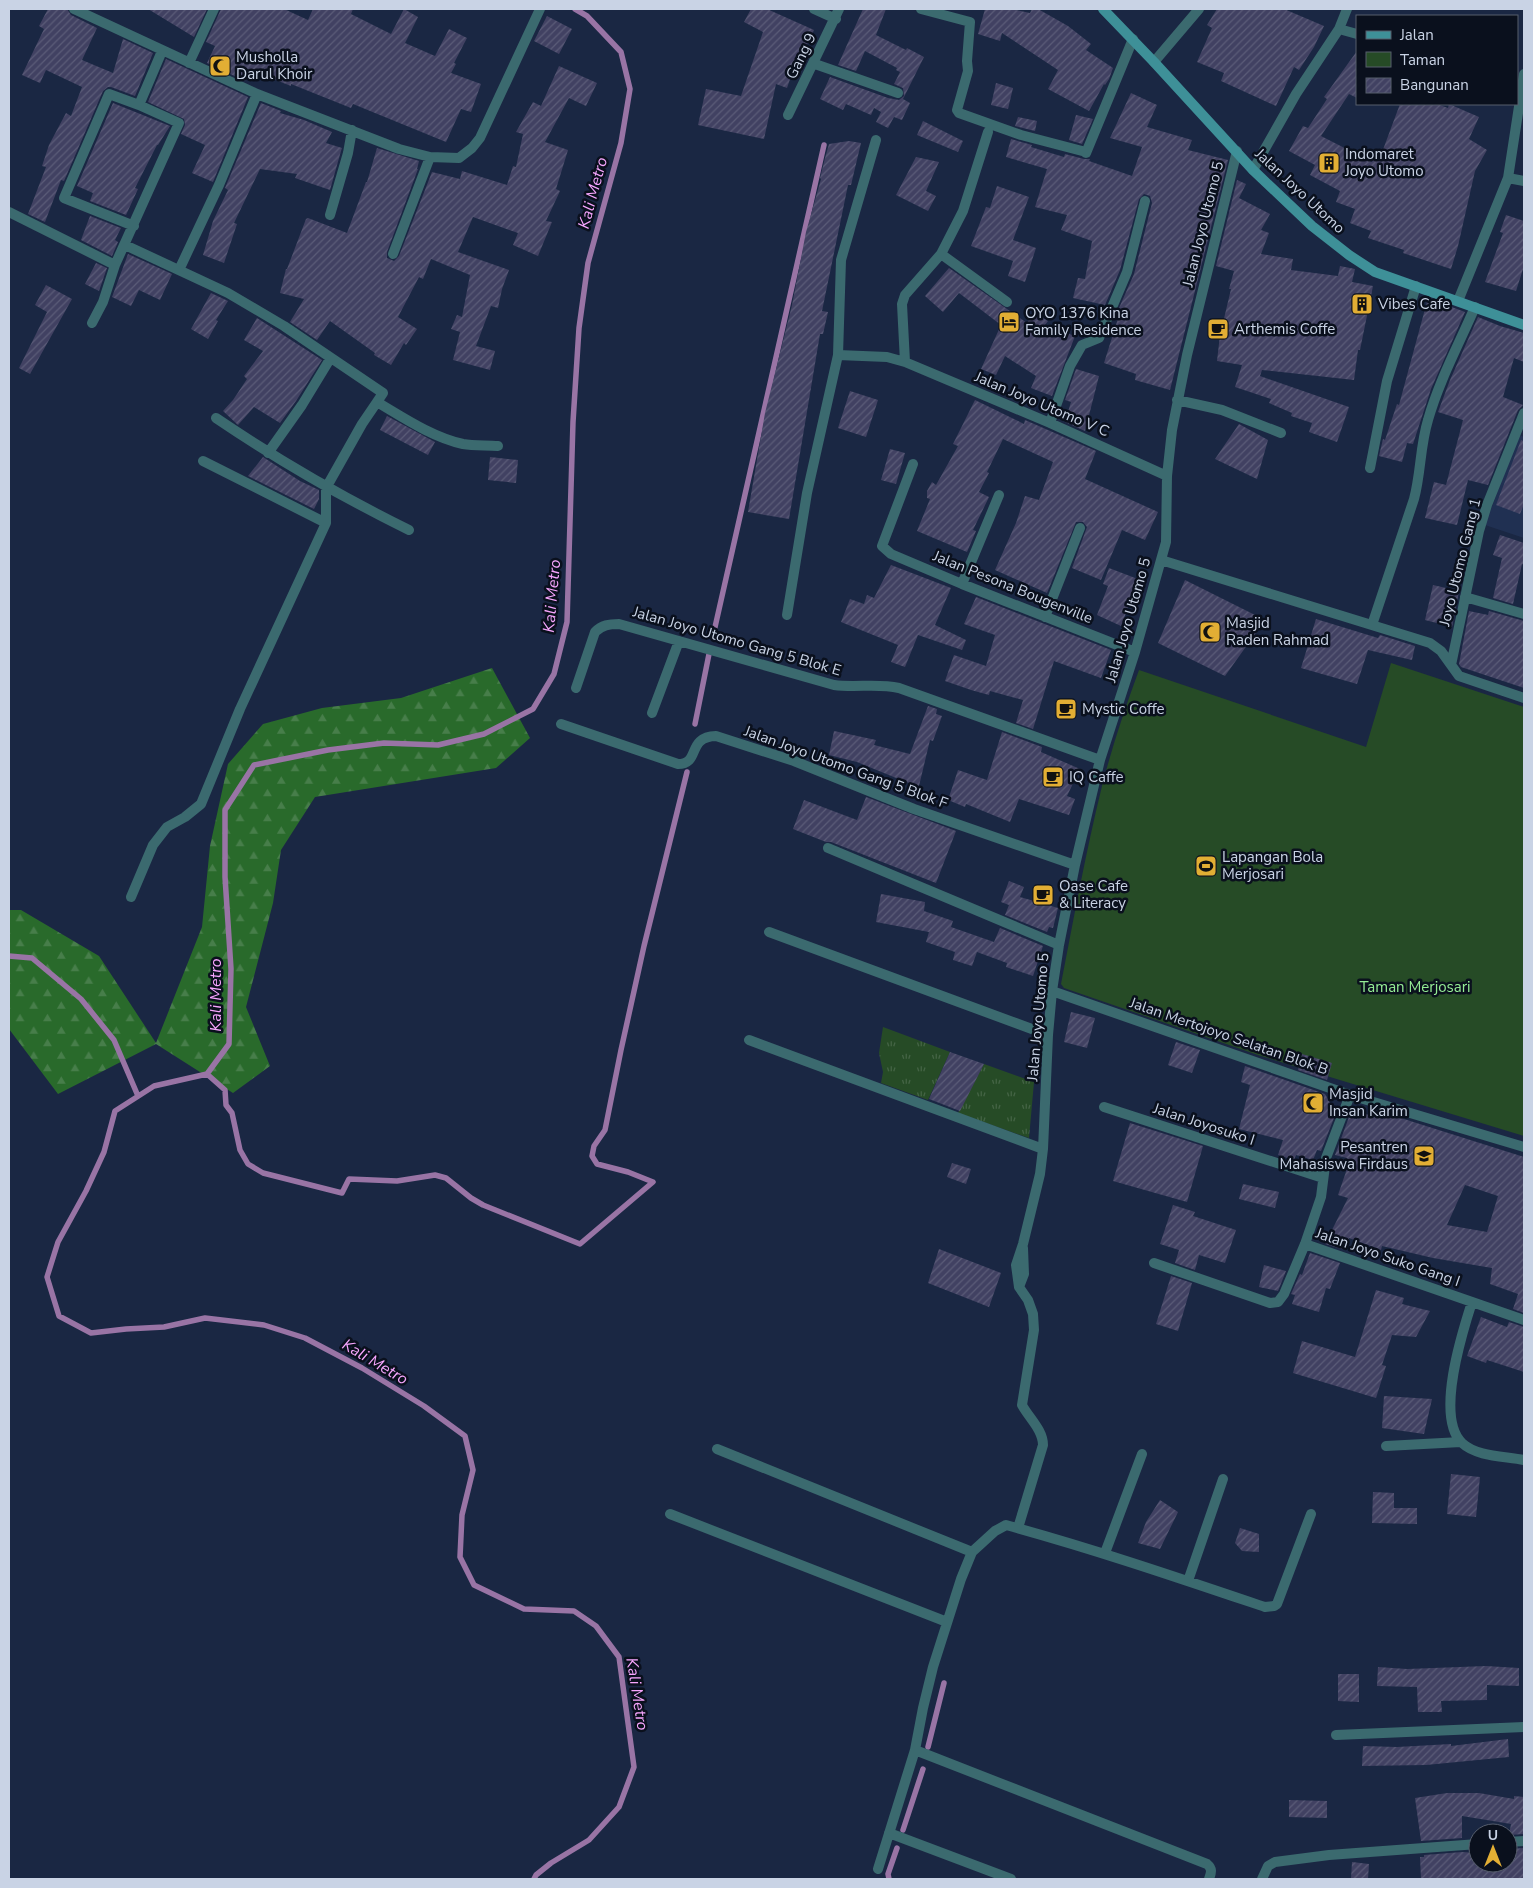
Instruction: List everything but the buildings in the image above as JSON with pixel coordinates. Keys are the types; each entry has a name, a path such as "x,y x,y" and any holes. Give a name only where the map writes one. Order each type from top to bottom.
{"main road":[{"name":"Jalan Joyo Utomo","path":"1103,9 1254,170 1312,226 1349,255 1375,272 1524,325"}],"street":[{"path":"74,9 256,94 327,123 352,130 399,149 430,157 459,158 472,148 480,138 540,9"},
{"path":"189,63 214,9"},
{"path":"814,9 838,14"},
{"path":"921,9 970,22 968,71 957,110 959,113 1021,135 1086,153 1133,39"},
{"path":"1154,62 1199,9"},
{"path":"1254,170 1296,94 1339,30 1347,9"},
{"name":"Gang 9","path":"788,115 838,14"},
{"path":"1339,30 1356,34"},
{"path":"139,105 162,50"},
{"path":"814,64 898,93"},
{"path":"1518,103 1521,80"},
{"path":"92,323 103,302 115,265 134,226 179,123 110,94 64,198 134,226"},
{"path":"179,270 219,185 256,94"},
{"path":"1458,301 1508,178 1518,105"},
{"path":"330,215 348,153 352,130"},
{"path":"905,362 902,304 905,295 941,254 963,212 988,132"},
{"path":"786,615 807,493 838,354 841,260 876,140"},
{"name":"Jalan Joyo Utomo 5","path":"1018,1528 1043,1445 1043,1438 1022,1405 1034,1330 1033,1314 1028,1300 1019,1288 1016,1265 1040,1174 1043,1149 1048,1035 1059,945 1075,865 1100,760 1135,652 1166,542 1167,476 1177,400 1237,151"},
{"path":"393,254 430,157"},
{"path":"1508,178 1524,182"},
{"path":"1050,423 1070,366 1082,345 1099,338 1127,272 1145,201"},
{"path":"9,212 115,265"},
{"path":"125,245 228,293 284,326 330,359 382,392 326,488 326,523 240,709 201,804 185,817 167,827 153,845 131,897"},
{"path":"941,254 1007,302"},
{"path":"1370,468 1387,381 1416,286"},
{"path":"1372,625 1418,485 1427,422 1475,307"},
{"name":"Jalan Joyo Utomo V C","path":"838,354 887,357 905,362 1050,423 1167,476"},
{"path":"268,453 302,405 330,359"},
{"path":"1177,400 1222,410 1282,433"},
{"path":"376,402 444,438 466,444 498,446"},
{"name":"Joyo Utomo Gang 1","path":"1451,664 1479,531 1487,505 1524,413"},
{"path":"216,418 268,453 326,488 409,530"},
{"path":"203,462 326,523"},
{"name":"Jalan Pesona Bougenville","path":"913,464 882,546 891,554 1135,652"},
{"path":"962,584 998,495"},
{"path":"1045,617 1080,528"},
{"path":"1161,560 1430,644 1441,651 1459,676 1524,698"},
{"path":"1466,598 1524,614"},
{"name":"Jalan Joyo Utomo Gang 5 Blok E","path":"576,688 594,632 601,626 619,624 834,685 857,687 878,685 899,688 1100,760"},
{"path":"652,713 679,641"},
{"name":"Jalan Joyo Utomo Gang 5 Blok F","path":"560,724 678,764 684,764 692,758 697,743 701,739 708,736 716,736 794,761 914,808 1075,865"},
{"path":"828,848 1059,945"},
{"path":"769,932 1048,1035"},
{"name":"Jalan Mertojoyo Selatan Blok B","path":"1052,990 1350,1095 1524,1148"},
{"path":"749,1040 1043,1149"},
{"name":"Jalan Joyo Suko Gang I","path":"1350,1095 1326,1158 1321,1197 1305,1244 1524,1320"},
{"name":"Jalan Joyosuko I","path":"1104,1107 1323,1178"},
{"path":"1154,1263 1270,1303 1278,1302 1284,1294 1305,1244"},
{"path":"1472,1302 1456,1356 1452,1377 1450,1418 1453,1430 1461,1442 1475,1451 1524,1460"},
{"path":"1386,1446 1461,1442"},
{"path":"717,1449 972,1552"},
{"path":"1105,1553 1142,1454"},
{"path":"1188,1581 1223,1479"},
{"path":"670,1514 947,1622"},
{"path":"878,1869 915,1750 929,1684 947,1622 972,1552 995,1531 1006,1525 1018,1528 1105,1553 1265,1607 1277,1604 1311,1514"},
{"path":"1336,1736 1524,1727"},
{"path":"915,1750 1207,1864 1212,1872 1209,1879"},
{"path":"889,1834 1011,1879"},
{"path":"1262,1879 1268,1866 1275,1862 1329,1855 1468,1845"}],"shaded area":[{"path":"1519,435 1524,437 1524,538 1485,525"}],"green space":[{"name":"Taman Merjosari","path":"1391,663 1524,707 1524,1136 1258,1055 1064,988 1061,984 1085,860 1102,786 1139,670 1366,747"},
{"path":"492,668 530,738 496,768 315,797 281,850 273,903 246,1007 270,1066 233,1093 156,1044 58,1094 9,1029 9,910 21,910 99,956 156,1043 202,927 210,846 228,764 263,724 322,708 401,698"},
{"path":"883,1027 950,1052 928,1100 881,1083 883,1072 879,1053"},
{"path":"984,1064 1034,1082 1029,1138 958,1113"}],"waterway":[{"name":"Kali Metro","path":"534,1879 536,1875 551,1863 589,1840 619,1807 634,1767 619,1657 596,1626 574,1611 524,1609 474,1585 460,1557 462,1515 473,1470 465,1436 424,1406 362,1368 305,1338 264,1325 205,1318 164,1327 91,1333 59,1316 47,1277 58,1242 86,1191 104,1152 115,1111 154,1086 207,1074 229,1044 231,969 225,877 225,810 254,765 328,750 384,743 438,745 484,734 533,709 554,674 567,622 573,422 579,328 588,263 621,143 630,89 621,52 587,16 575,9"},
{"path":"713,636 824,145"},
{"path":"695,724 709,654"},
{"path":"207,1074 225,1090 226,1105 232,1113 240,1150 248,1164 263,1173 342,1193 349,1179 397,1181 435,1175 446,1178 483,1205 580,1244 653,1182 628,1172 597,1164 592,1156 594,1146 605,1130 644,946 687,772"},
{"path":"9,956 32,958 81,999 114,1040 138,1096"},
{"path":"928,1747 944,1683"},
{"path":"903,1830 923,1769"},
{"path":"889,1879 888,1874 897,1848"}],"place":[{"name":"Musholla Darul Khoir","path":"220,66"},
{"name":"Indomaret Joyo Utomo","path":"1329,163"},
{"name":"Vibes Cafe","path":"1362,304"},
{"name":"OYO 1376 Kina Family Residence","path":"1009,322"},
{"name":"Arthemis Coffe","path":"1218,329"},
{"name":"Masjid Raden Rahmad","path":"1210,632"},
{"name":"Mystic Coffe","path":"1066,709"},
{"name":"IQ Caffe","path":"1053,777"},
{"name":"Lapangan Bola Merjosari","path":"1206,866"},
{"name":"Oase Cafe & Literacy","path":"1043,895"},
{"name":"Masjid Insan Karim","path":"1313,1103"},
{"name":"Pesantren Mahasiswa Firdaus","path":"1424,1156"}]}
